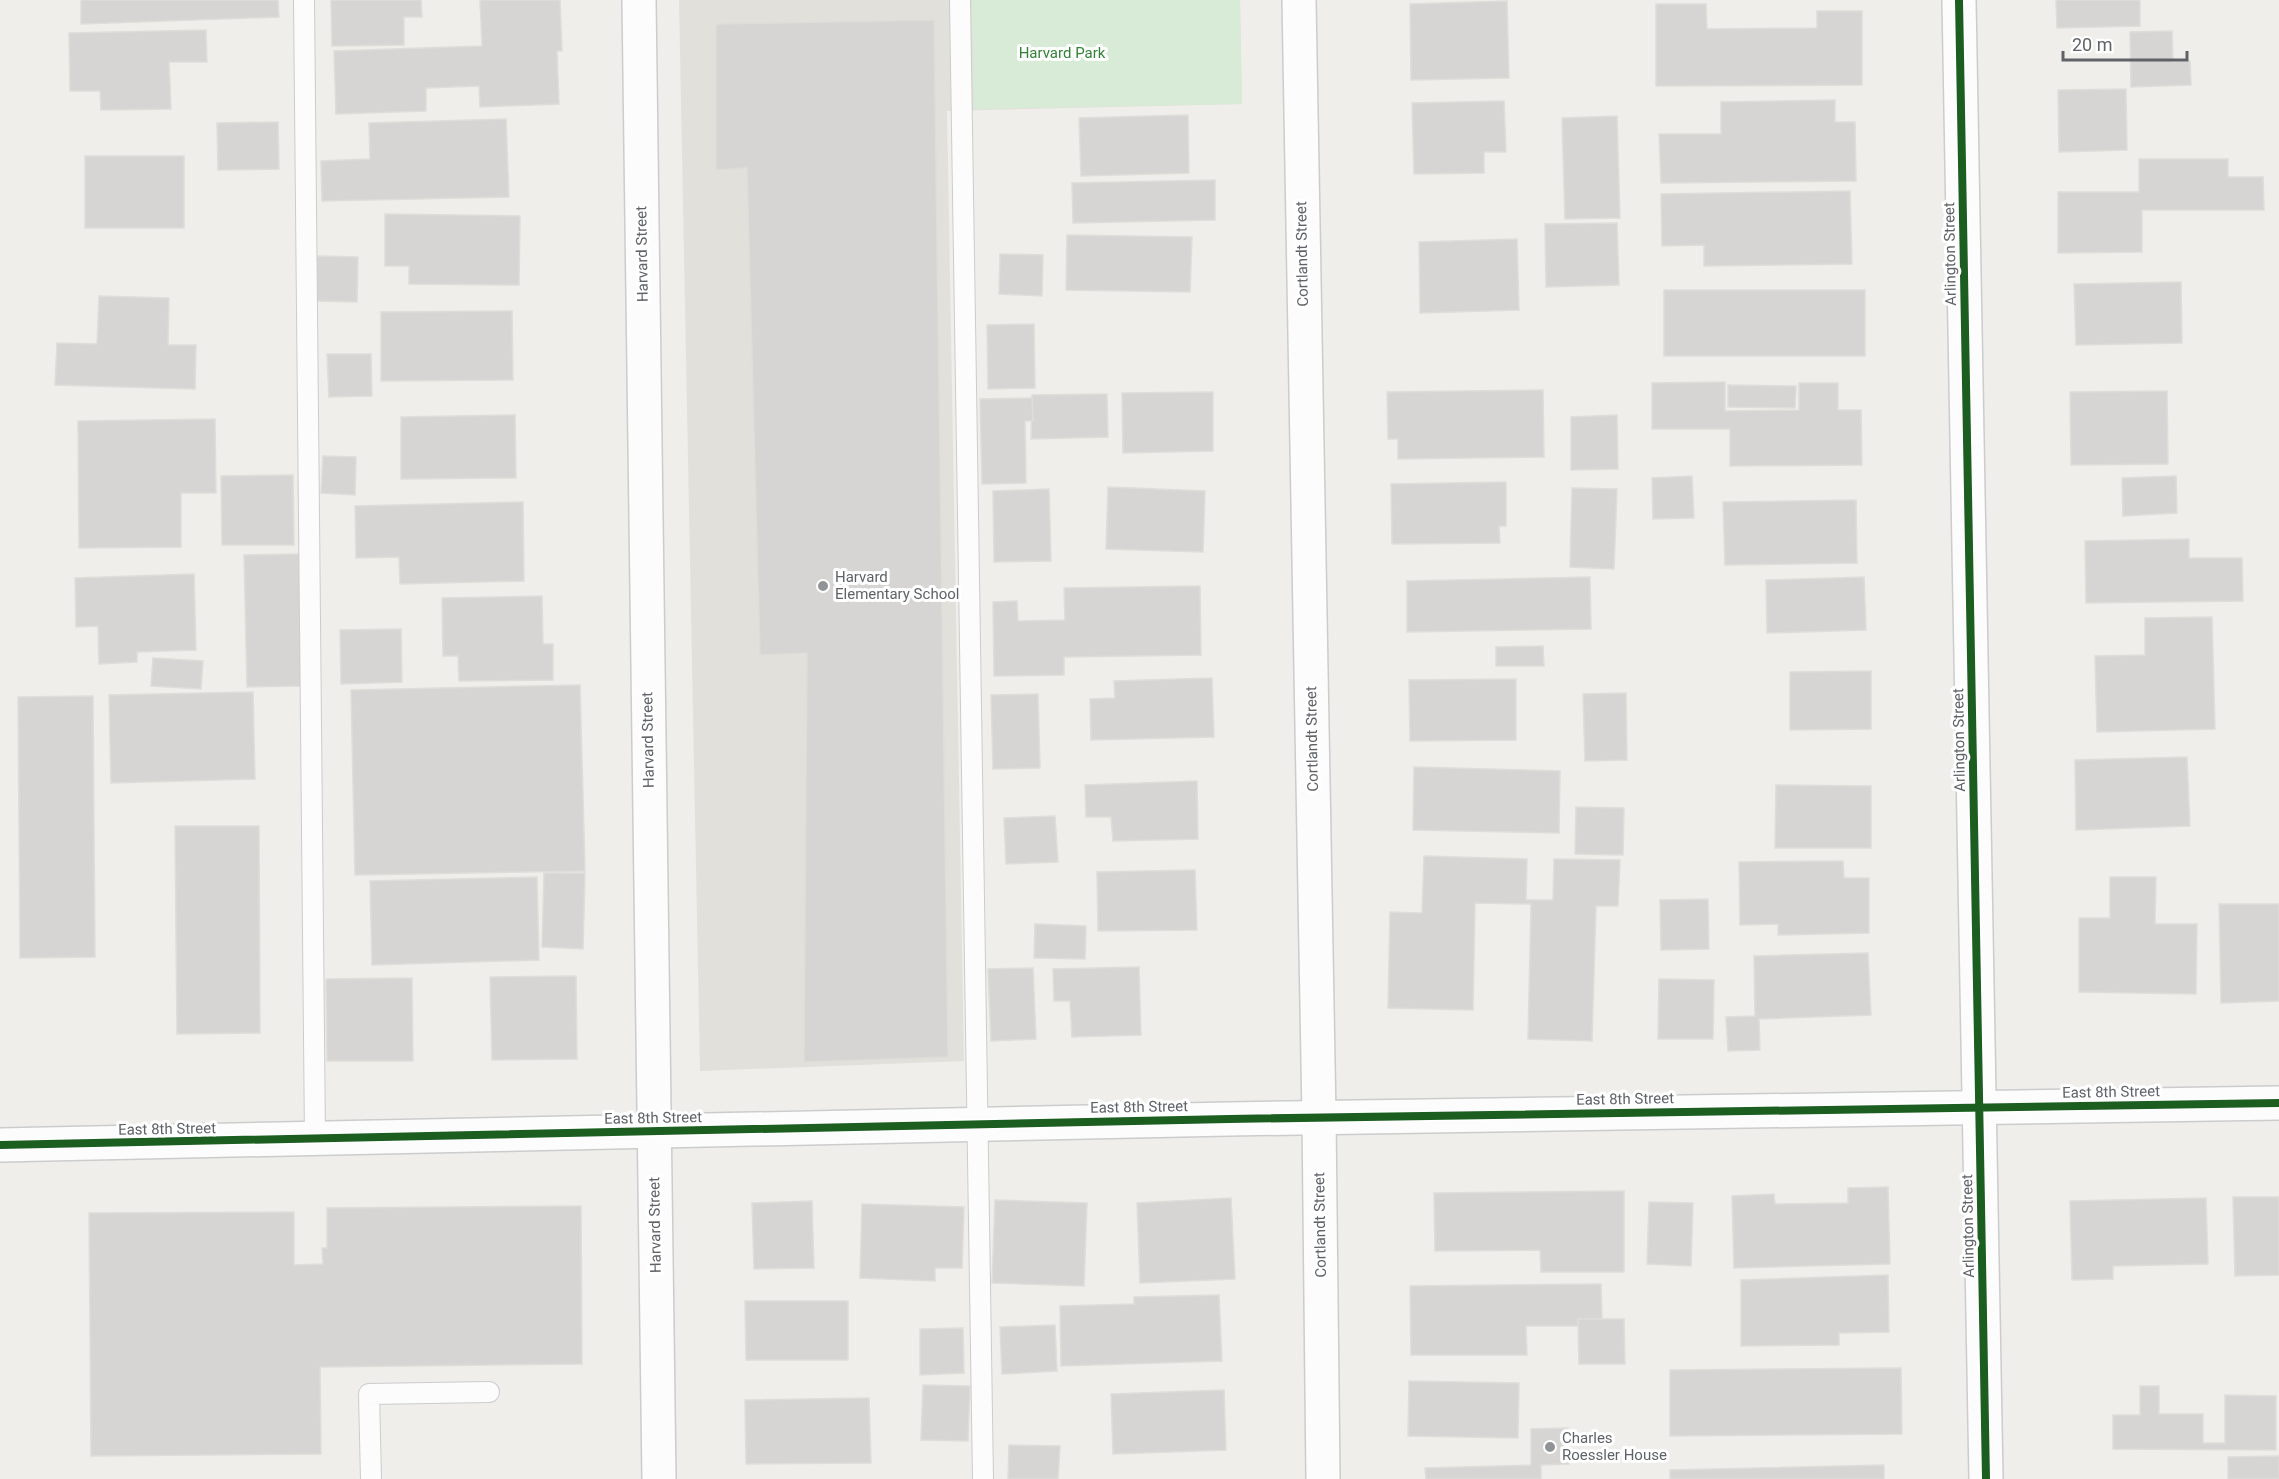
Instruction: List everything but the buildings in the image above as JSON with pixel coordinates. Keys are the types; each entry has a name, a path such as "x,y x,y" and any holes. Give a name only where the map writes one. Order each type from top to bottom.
{"street":[{"name":"Harvard Street","path":"639,0 659,1479"},
{"name":"Cortlandt Street","path":"1299,0 1319,1118 1323,1479"},
{"name":"Arlington Street","path":"1959,0 1986,1479"},
{"name":"East 8th Street","path":"0,1145 976,1124 2279,1103"}],"lane":[{"path":"304,0 315,1139"},
{"path":"960,0 983,1479"},
{"path":"371,1479 369,1394 489,1392"}],"shaded area":[{"name":"Harvard Elementary School","path":"679,0 1240,0 1242,104 947,111 964,1061 700,1071"}],"green space":[{"name":"Harvard Park","path":"972,0 1240,0 1242,104 974,109"}],"cycle path":[{"path":"1959,0 1986,1479"},
{"path":"0,1145 1229,1119 2279,1103"}],"place":[{"name":"Harvard Elementary School","path":"823,586"},
{"name":"Charles Roessler House","path":"1550,1447"}]}
